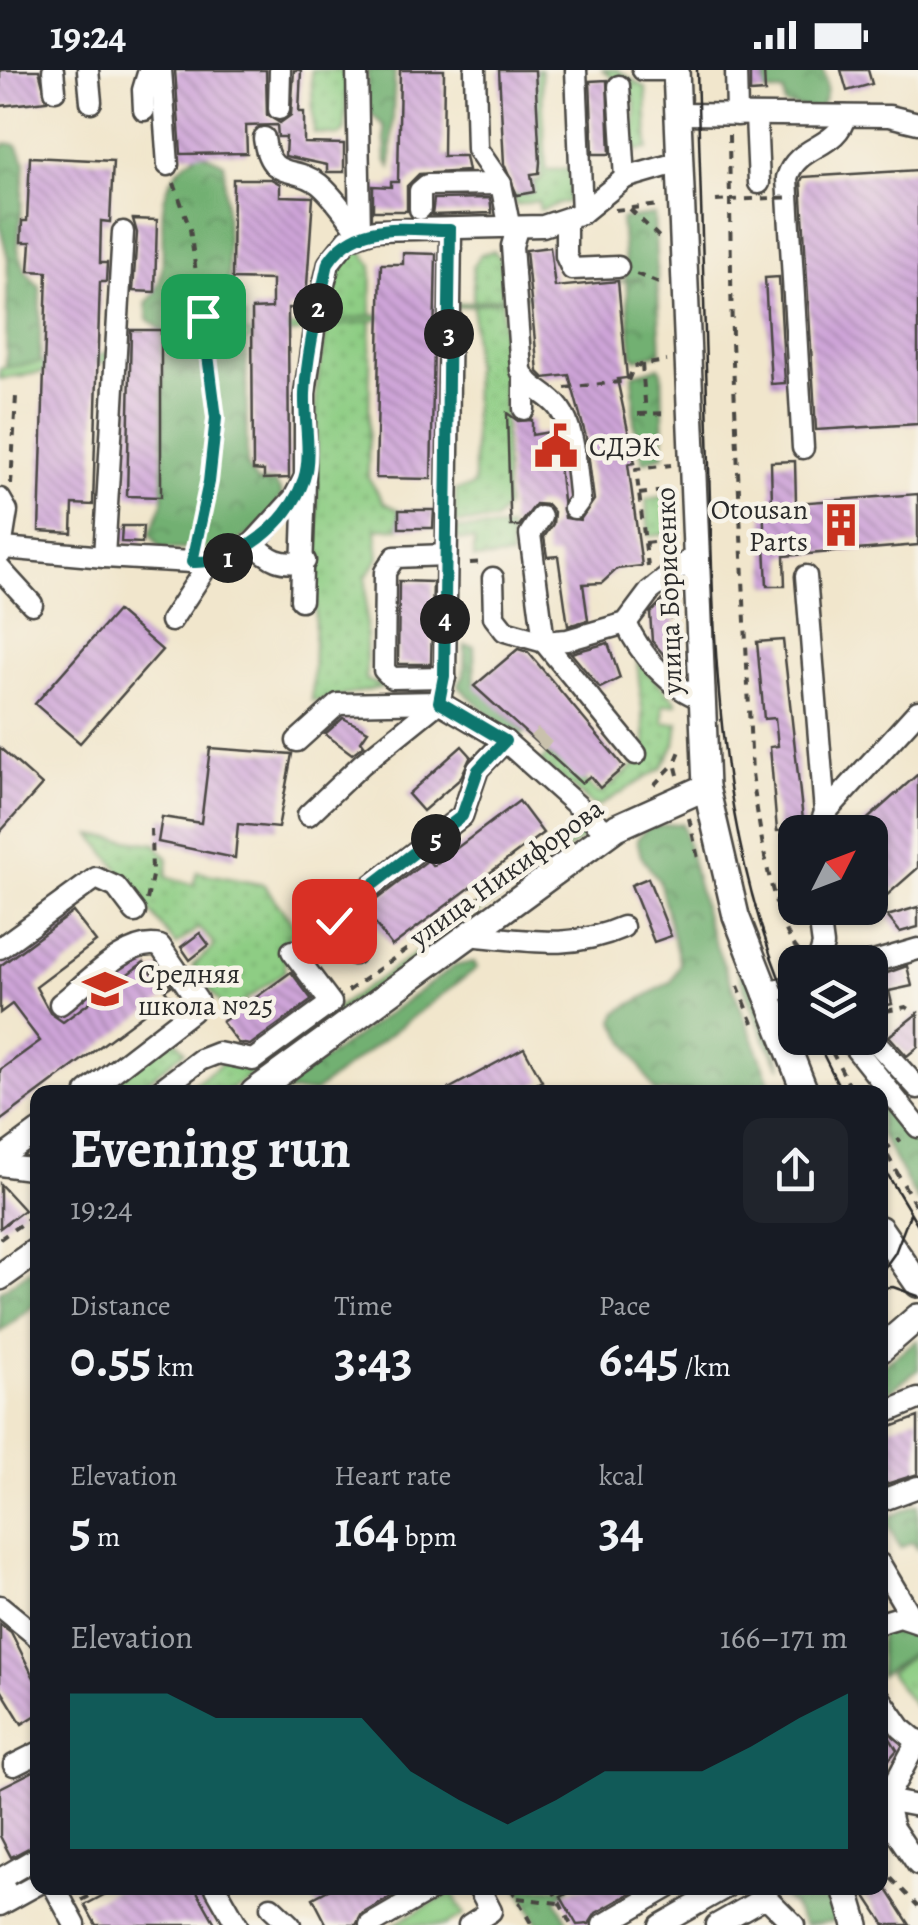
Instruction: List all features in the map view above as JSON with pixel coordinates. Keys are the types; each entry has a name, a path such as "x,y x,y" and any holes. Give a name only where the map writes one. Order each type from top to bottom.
{"main road":[{"name":"улица Борисенко","path":"676,70 706,787 736,916 778,982"},
{"name":"улица Никифорова","path":"264,1085 608,833 706,787"},
{"name":"улица Борисенко","path":"796,1055 802,1085"},
{"path":"888,1241 918,1284"},
{"path":"0,1277 30,1256"},
{"path":"888,1341 913,1313"},
{"path":"847,1895 856,1924"}],"street":[{"path":"88,70 91,102"},
{"path":"144,110 142,90 149,70"},
{"path":"161,70 168,164"},
{"path":"279,108 280,70"},
{"path":"357,70 360,233"},
{"path":"475,70 477,149 501,184 514,229 524,409"},
{"path":"576,70 574,216 566,256 572,269 618,267"},
{"path":"643,70 676,70"},
{"path":"736,70 741,115 759,182"},
{"path":"619,86 625,178"},
{"path":"678,114 889,116 918,122"},
{"path":"803,448 788,178 800,154 836,136 845,116"},
{"path":"264,138 266,154 275,166 322,186 360,233"},
{"path":"301,600 305,393 328,263 337,249 360,233 514,229 574,216 625,178 680,162"},
{"path":"420,209 420,191 426,185 501,184"},
{"path":"308,815 362,764 439,702 444,676 450,230"},
{"path":"104,557 123,232"},
{"path":"524,378 542,391 567,422 580,500 574,508"},
{"path":"1,557 200,562 227,559 254,544 294,498 305,477"},
{"path":"3,501 1,557 32,604"},
{"path":"541,517 530,534 544,642 636,754"},
{"path":"254,544 269,558 286,565 304,562"},
{"path":"444,676 392,678 384,670 384,572 395,558 446,555"},
{"path":"489,570 494,617 500,626 520,637 544,642 626,623 650,591 696,555"},
{"path":"171,622 200,562"},
{"path":"806,576 821,815"},
{"path":"626,623 634,642 680,691 702,699"},
{"path":"297,741 338,704 439,702 505,741 530,750 608,833"},
{"path":"827,815 918,711"},
{"path":"354,954 334,921 340,911 462,816 478,770 505,741"},
{"path":"0,948 96,878 116,888 135,912"},
{"path":"468,936 565,944 594,940 623,927"},
{"path":"60,1004 130,950 150,943 160,946 196,1000 192,1011 96,1085"},
{"path":"167,1085 200,1060 218,1053 253,1060 330,1003 292,950"},
{"path":"888,958 918,950"},
{"path":"861,1055 884,1085"},
{"path":"888,1055 918,1088"},
{"path":"888,1089 918,1127"},
{"path":"0,1162 30,1137"},
{"path":"0,1162 30,1168"},
{"path":"888,1330 913,1313"},
{"path":"888,1412 918,1399"},
{"path":"888,1499 918,1487"},
{"path":"888,1577 916,1622"},
{"path":"0,1606 30,1630"},
{"path":"888,1621 900,1617 916,1622"},
{"path":"888,1709 901,1728 918,1741 888,1792"},
{"path":"14,1765 30,1757"},
{"path":"888,1802 918,1806"},
{"path":"888,1813 918,1865"},
{"path":"30,1862 0,1878 5,1902 30,1888"},
{"path":"59,1895 71,1917"},
{"path":"220,1895 237,1925"},
{"path":"370,1925 422,1895"},
{"path":"469,1925 491,1911 483,1895"},
{"path":"603,1925 656,1895"},
{"path":"660,1925 705,1895"},
{"path":"716,1925 751,1904 769,1900 794,1925"},
{"path":"271,1907 290,1925"}],"path":[{"path":"741,115 730,200 752,773 760,839 793,945"},
{"path":"168,164 190,229 216,418 200,562"},
{"path":"716,201 794,197"},
{"path":"660,205 632,209 662,239"},
{"path":"618,267 664,285"},
{"path":"542,391 628,381 632,368 666,361"},
{"path":"642,364 646,414"},
{"path":"3,501 11,487 16,396"},
{"path":"638,414 669,413"},
{"path":"648,574 636,469 671,464"},
{"path":"639,494 672,490"},
{"path":"645,543 674,539"},
{"path":"470,563 489,570"},
{"path":"135,912 150,898 151,830"},
{"path":"330,1003 531,860"},
{"path":"888,1011 906,1008 917,1014"},
{"path":"834,1055 850,1085"},
{"path":"888,1156 918,1210"},
{"path":"0,1239 30,1219"},
{"path":"888,1875 918,1906"},
{"path":"71,1917 96,1895"},
{"path":"514,1895 532,1925"},
{"path":"555,1895 570,1925"},
{"path":"516,1898 558,1904"}],"green space":[{"path":"190,70 204,118 204,154 224,163 230,306 246,317 247,467 257,482 275,483 282,494 261,526 232,543 198,549 161,549 150,534 163,502 163,331 148,319 146,303 157,288 162,271 167,190 177,172 195,156"},
{"path":"311,70 347,70 345,130 339,136 314,133"},
{"path":"367,70 395,70 391,167 386,160 384,126 367,110"},
{"path":"535,70 541,70 546,170 571,169 569,201 540,210 538,201 516,205 513,196 534,192 533,182 541,180"},
{"path":"603,70 617,70 646,88 648,149 630,151 636,111 633,96"},
{"path":"764,70 823,70 824,101 817,110 785,105 784,92 765,92"},
{"path":"6,143 17,145 25,162 18,249 26,271 40,288 40,365 36,372 21,377 8,372 6,366 8,259 0,226 0,149"},
{"path":"654,215 661,353 637,359 632,354 621,219"},
{"path":"359,248 372,265 368,477 384,503 399,510 399,528 376,529 379,558 366,577 366,680 386,687 312,701 318,530 316,391 338,266 347,254"},
{"path":"493,251 501,260 506,507 495,521 459,523 455,522 456,490 471,487 474,482 473,266 481,254"},
{"path":"643,278 0,379 0,368"},
{"path":"659,367 664,455 643,462 634,425 633,374"},
{"path":"668,496 669,534 649,536 646,499"},
{"path":"510,528 511,557 474,559 474,540 459,540 453,529"},
{"path":"465,645 474,646 475,686 525,732 517,740 458,686 464,675"},
{"path":"637,661 677,704 663,705 664,723 678,723 675,744 662,768 599,806 593,805 541,762 548,754 600,794 647,755"},
{"path":"698,820 727,918 782,1068 743,985"},
{"path":"682,823 708,925 771,1085 651,1085 614,1021 618,1012 672,981 680,964 659,881 641,856 637,839 648,827"},
{"path":"590,827 595,830 430,947 430,941"},
{"path":"92,835 156,844 168,859 166,877 193,885 197,872 264,885 295,927 285,945 285,971 228,1013 192,966 213,948 213,942 198,928 176,945"},
{"path":"419,951 421,957 310,1032 309,1027"},
{"path":"474,962 477,968 323,1085 288,1085 455,966"},
{"path":"173,1036 185,1051 142,1085 109,1085"},
{"path":"299,1036 300,1040 236,1085 193,1085 224,1062 256,1064"},
{"path":"888,1106 918,1142 918,1202 888,1148"},
{"path":"30,1270 30,1308 0,1332 0,1292"},
{"path":"918,1340 918,1370 888,1392 888,1361"},
{"path":"918,1504 918,1549 912,1542 900,1548 888,1518"},
{"path":"900,1627 918,1633 918,1651 888,1670 888,1631"},
{"path":"918,1651 918,1708 917,1709 889,1673"},
{"path":"447,1895 454,1895 464,1915 445,1925 393,1925"},
{"path":"522,1895 561,1895 556,1900 570,1925 539,1925"},
{"path":"780,1895 830,1895 836,1921 805,1925"}],"building":[{"path":"0,70 39,70 47,101 0,106"},
{"path":"175,70 266,70 267,115 280,123 291,115 294,70 301,70 299,112 304,112 304,143 344,144 344,172 327,172 327,165 285,156 286,137 278,137 277,125 246,126 247,153 181,154"},
{"path":"400,70 444,70 443,156 465,156 468,171 419,174 407,186 407,211 373,211 373,186 391,187 391,182 398,182"},
{"path":"499,70 535,70 540,162 539,173 531,174 534,192 517,195 504,164"},
{"path":"750,70 764,70 765,92 750,93"},
{"path":"841,70 868,70 872,84 847,91"},
{"path":"607,80 610,154 593,154 590,81"},
{"path":"30,157 113,161 110,222 101,221 100,263 107,263 106,282 100,282 93,505 73,504 72,533 39,531 47,272 29,271 31,242 21,242 22,221 27,221"},
{"path":"918,170 918,424 816,430 801,181 803,177"},
{"path":"233,179 271,179 280,184 280,196 313,197 306,300 304,308 288,308 289,478 264,479 264,471 253,470 252,309 272,308 272,280 232,279"},
{"path":"490,198 492,213 432,215 434,199"},
{"path":"133,219 157,220 155,292 133,291 137,233"},
{"path":"550,247 555,287 618,281 627,378 617,379 635,463 628,464 642,566 617,569 602,583 583,584 588,620 568,626 558,556 547,557 544,537 553,524 554,512 548,505 536,504 519,526 511,526 510,510 507,413 518,421 532,420 532,435 555,431 565,518 580,520 594,500 586,437 569,375 544,378 538,372 526,250"},
{"path":"403,253 436,254 431,479 376,478 381,264 403,264"},
{"path":"779,277 785,383 771,384 765,278"},
{"path":"131,330 161,330 161,497 127,496"},
{"name":"Otousan Parts","path":"795,461 796,503 918,494 918,545 784,556 785,586 767,586 763,505 772,504 771,462"},
{"path":"399,510 434,510 433,528 399,528"},
{"path":"122,526 143,526 142,543 121,542"},
{"path":"399,581 433,582 431,664 398,664"},
{"path":"669,594 670,618 675,618 671,663 652,641 650,613"},
{"path":"117,611 162,650 80,743 35,704"},
{"path":"783,640 802,815 778,815 778,831 770,747 778,746 775,718 764,719 757,642"},
{"path":"608,643 620,678 600,688 571,653"},
{"path":"518,649 528,652 624,767 600,788 590,776 581,783 474,686"},
{"path":"343,718 368,731 361,741 364,745 352,754 325,734"},
{"path":"462,746 471,756 460,779 423,811 408,794"},
{"path":"0,748 42,785 0,832"},
{"path":"210,748 292,754 278,828 238,824 235,858 158,842 162,817 201,823"},
{"path":"918,774 918,868 888,894 888,815 872,815"},
{"path":"519,801 543,833 392,946 364,909 428,860 433,866"},
{"path":"648,878 671,936 654,942 631,885"},
{"path":"918,907 918,927 900,932 888,916"},
{"path":"73,912 96,942 36,987 50,1013 63,1022 144,962 152,973 158,968 171,986 165,990 169,995 48,1085 30,1085 30,1099 0,1121 0,1070 40,1041 12,1004 0,1013 0,966"},
{"path":"200,933 209,945 190,960 181,947"},
{"path":"907,966 912,986 889,991 892,1004 888,1005 888,973"},
{"path":"291,972 312,1000 250,1045 238,1043 222,1022"},
{"path":"918,1013 918,1047 907,1056 889,1036"},
{"path":"524,1048 542,1081 534,1085 456,1085"},
{"path":"0,1184 24,1210 0,1228"},
{"path":"918,1417 918,1474 888,1483 888,1428"},
{"path":"0,1624 11,1632 30,1670 30,1719 22,1724 0,1688"},
{"path":"888,1735 897,1750 888,1761"},
{"path":"30,1773 30,1847 11,1857 0,1836 0,1788"},
{"path":"888,1891 910,1925 885,1925 866,1896 888,1895"},
{"path":"104,1895 199,1895 216,1925 96,1925 85,1905"},
{"path":"394,1895 362,1914 356,1925 327,1925 313,1898"},
{"path":"628,1895 596,1913 589,1924 577,1925 561,1897"}],"tunnel":[{"path":"537,743 545,735"}],"tram line":[{"path":"697,70 713,606 724,746 749,883 778,973"},
{"path":"824,1055 838,1085"},
{"path":"888,1175 918,1225"},
{"path":"888,1263 910,1214"},
{"path":"888,1287 918,1296"}],"place":[{"name":"СДЭК","path":"556,446"},
{"name":"Otousan Parts","path":"841,525"},
{"name":"Средняя школа №25","path":"105,989"}],"route":[{"path":"203,316 216,418 209,482 192,562 227,559 254,544 294,498 305,477 308,367 328,263 337,249 360,233 376,230 450,230 444,676 439,702 505,741 478,770 468,808 462,816 350,902 334,921"}]}
